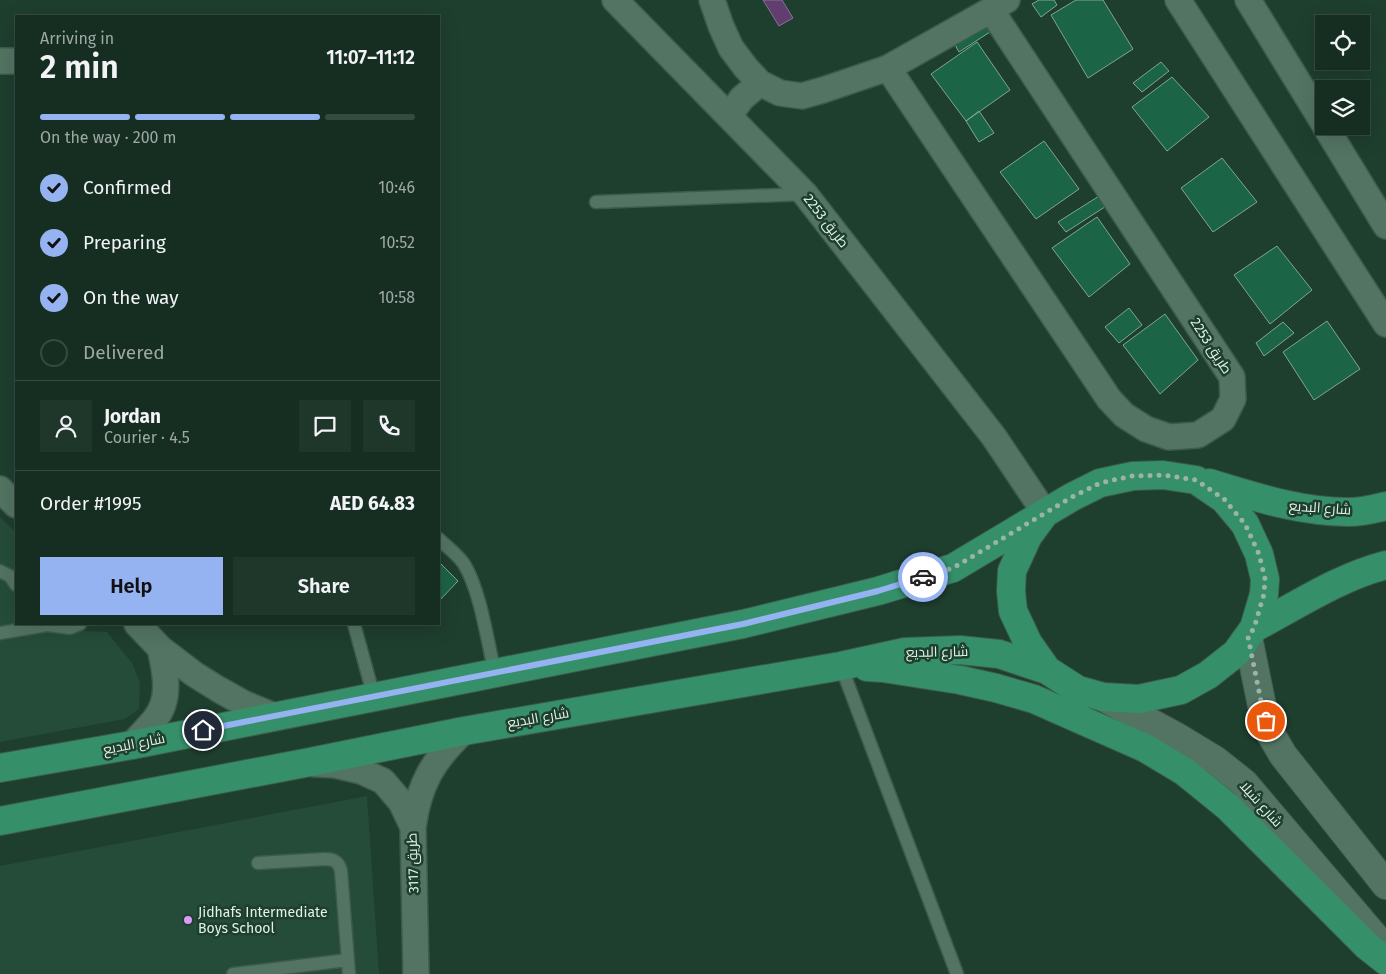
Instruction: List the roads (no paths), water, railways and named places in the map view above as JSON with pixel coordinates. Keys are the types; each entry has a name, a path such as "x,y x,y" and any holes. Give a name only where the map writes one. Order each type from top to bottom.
{"main road":[{"name":"شارع البديع","path":"0,768 132,745 743,624 878,591 953,568 1072,497 1100,483 1132,476 1163,475 1196,480 1282,505 1313,510 1349,512 1386,506"},
{"path":"1045,513 1028,536 1012,571 1011,591 1013,612 1028,643 1047,670 1078,690 1103,697 1139,699 1181,690 1208,675 1236,653 1251,632 1264,594 1265,579 1259,554 1245,524 1224,499 1196,480"},
{"path":"1251,632 1337,584 1386,565"},
{"path":"1251,632 1263,711 1269,731 1283,754 1386,885"},
{"name":"شارع البديع","path":"0,821 464,731 841,666 905,652 960,650 999,654 1047,670"},
{"path":"841,666 883,668 960,680 996,688 1034,700 1145,748 1185,772 1227,806 1367,946 1386,961"},
{"name":"شارع شيلا","path":"1103,697 1215,760 1244,783 1386,950"}],"street":[{"name":"طريق 2253","path":"615,0 805,194 994,437 1045,513"},
{"name":"طريق 2253","path":"712,0 731,48 760,84 780,93 802,96 888,68 999,5 1232,377 1233,399 1223,419 1198,436 1169,437 1146,429 1124,416 1109,399 888,68"},
{"path":"1178,0 1386,324"},
{"path":"1248,0 1315,110"},
{"path":"0,60 15,61"},
{"path":"729,116 742,98 760,84"},
{"path":"1330,135 1386,226"},
{"path":"0,489 15,504"},
{"path":"138,625 160,648 194,674 243,703 274,716"},
{"path":"132,745 156,719 163,703 166,680 160,648"},
{"path":"413,827 416,805 427,777 448,746 464,731"},
{"name":"طريق 3117","path":"305,763 335,765 361,771 383,781 401,802 413,827 416,974"}],"lane":[{"path":"596,202 805,194"},
{"path":"440,540 463,563 473,584 482,615 494,673"},
{"path":"0,571 10,576 15,584"},
{"path":"0,633 41,625"},
{"path":"52,625 70,628 78,625"},
{"path":"354,625 374,697"},
{"path":"841,666 957,974"},
{"path":"258,862 329,859 337,862 341,871 349,974"},
{"path":"233,974 348,960"}],"place":[{"name":"Jidhafs Intermediate Boys School","path":"188,920"}]}
